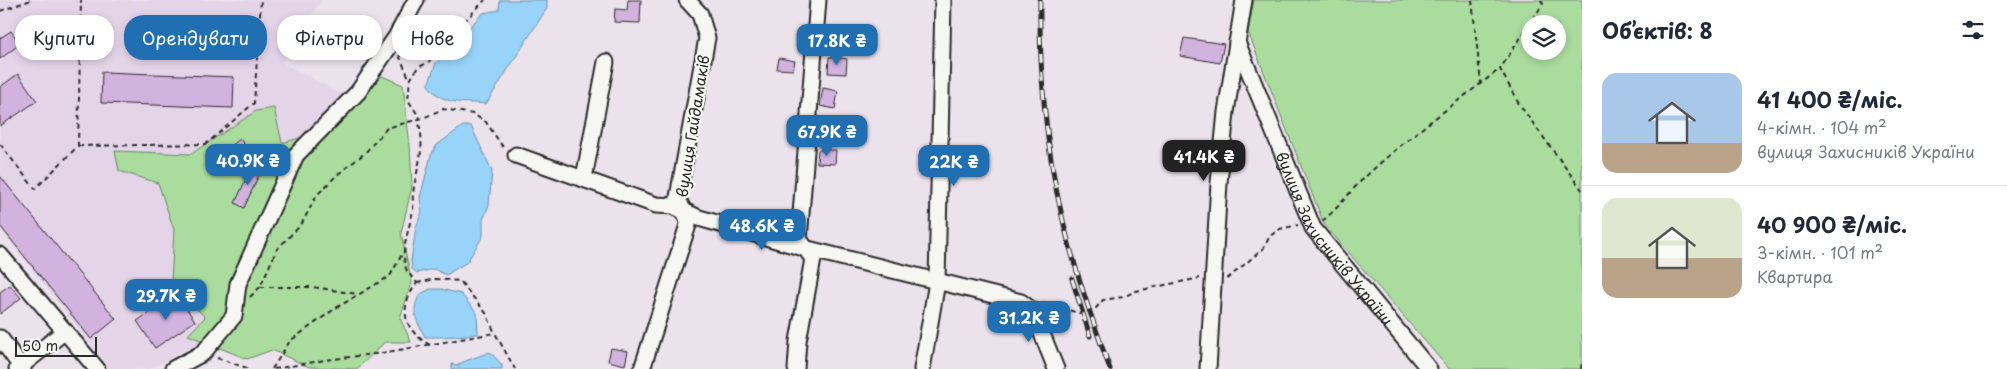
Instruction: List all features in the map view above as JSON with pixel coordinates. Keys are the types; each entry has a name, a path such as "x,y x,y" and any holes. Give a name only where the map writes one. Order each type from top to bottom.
{"street":[{"path":"173,369 203,353 234,316 238,284 296,155 358,92 390,46 416,0"},
{"name":"вулиця Гайдамаків","path":"642,369 686,236 688,217 679,203 678,197 707,38 700,14 687,0"},
{"path":"796,369 798,341 813,259 799,239 818,0"},
{"path":"922,369 937,282 943,0"},
{"path":"1208,369 1219,184 1226,112 1244,0"},
{"name":"вулиця Захисників України","path":"1236,42 1313,228 1429,369"},
{"path":"584,178 606,62"},
{"path":"516,155 584,178 656,206 673,206 699,218 804,248 1021,302 1033,312 1056,369"},
{"path":"0,255 98,369"},
{"path":"0,338 20,368 65,331"}],"path":[{"path":"0,11 31,0"},
{"path":"0,144 35,189 78,146 81,0"},
{"path":"78,146 206,144 254,103 261,0"},
{"path":"417,283 408,272 405,262 407,230 414,208 412,196 420,166 422,141 418,121 420,119 408,100 410,80 418,67 428,63 434,52 485,0"},
{"path":"1472,0 1480,84"},
{"path":"1541,0 1543,4"},
{"path":"1042,302 1082,314 1096,308 1103,300 1123,297 1136,291 1206,277 1227,279 1263,249 1270,236 1280,229 1297,224 1313,228 1333,213 1366,176 1429,123 1500,69 1547,0"},
{"path":"390,46 401,58 410,80"},
{"path":"1500,69 1519,104 1582,190"},
{"path":"234,316 260,287 276,249 301,225 317,195 337,174 366,153 387,128 420,119 443,109 473,114 486,122 506,151 516,155"},
{"path":"273,369 290,341 336,308 390,276 406,247"},
{"path":"430,345 418,338 410,328 406,313 406,300 417,283 435,279 460,282 486,313 515,369"},
{"path":"260,287 314,287 358,295"},
{"path":"273,369 382,353 495,333"},
{"path":"229,362 250,369"},
{"path":"1581,369 1582,362"}],"shaded area":[{"path":"0,0 321,0 312,15 277,15 277,60 284,60 282,63 347,97 216,334 150,369 110,369 0,228"}],"green space":[{"path":"1254,0 1582,0 1582,369 1449,369 1324,224 1248,32"},
{"path":"382,76 403,85 410,146 412,186 401,233 412,283 400,318 411,342 385,342 357,369 309,367 272,350 247,359 188,335 205,317 171,282 174,230 158,183 119,171 115,151 191,154 256,111 274,108 282,143 331,129"}],"water":[{"path":"500,0 547,0 547,8 486,104 454,102 440,97 428,85 436,63 439,60 472,60 472,25 483,13 499,10"},
{"path":"463,126 471,126 492,171 489,205 483,220 483,236 467,262 446,275 434,269 417,273 412,269 411,261 416,227 422,212 420,198 431,155 437,145"},
{"path":"430,289 441,289 461,294 477,313 478,334 425,337 417,321 415,307 419,295"},
{"path":"490,352 502,365 502,369 452,369 452,364 457,366"}],"building":[{"path":"628,0 641,0 640,23 614,22 615,9 627,10"},
{"path":"11,31 15,37 15,48 0,59 0,38"},
{"path":"1184,38 1224,44 1220,63 1180,56"},
{"path":"829,57 847,59 846,74 828,73"},
{"path":"779,58 795,61 793,70 777,69"},
{"path":"102,72 234,77 233,108 101,103"},
{"path":"18,74 37,101 0,126 0,87"},
{"path":"823,88 838,91 835,109 820,106"},
{"path":"240,139 247,148 224,167 216,158"},
{"path":"818,150 836,150 835,164 817,163"},
{"path":"253,164 262,168 244,208 235,203"},
{"path":"0,176 116,319 91,339 0,226"},
{"path":"10,285 21,298 0,314 0,292"},
{"path":"177,294 195,321 155,348 137,321"},
{"path":"611,348 628,351 625,365 608,361"}],"railway":[{"path":"1040,0 1042,81 1056,190 1078,274 1110,369"},
{"path":"1072,279 1090,336"}]}
